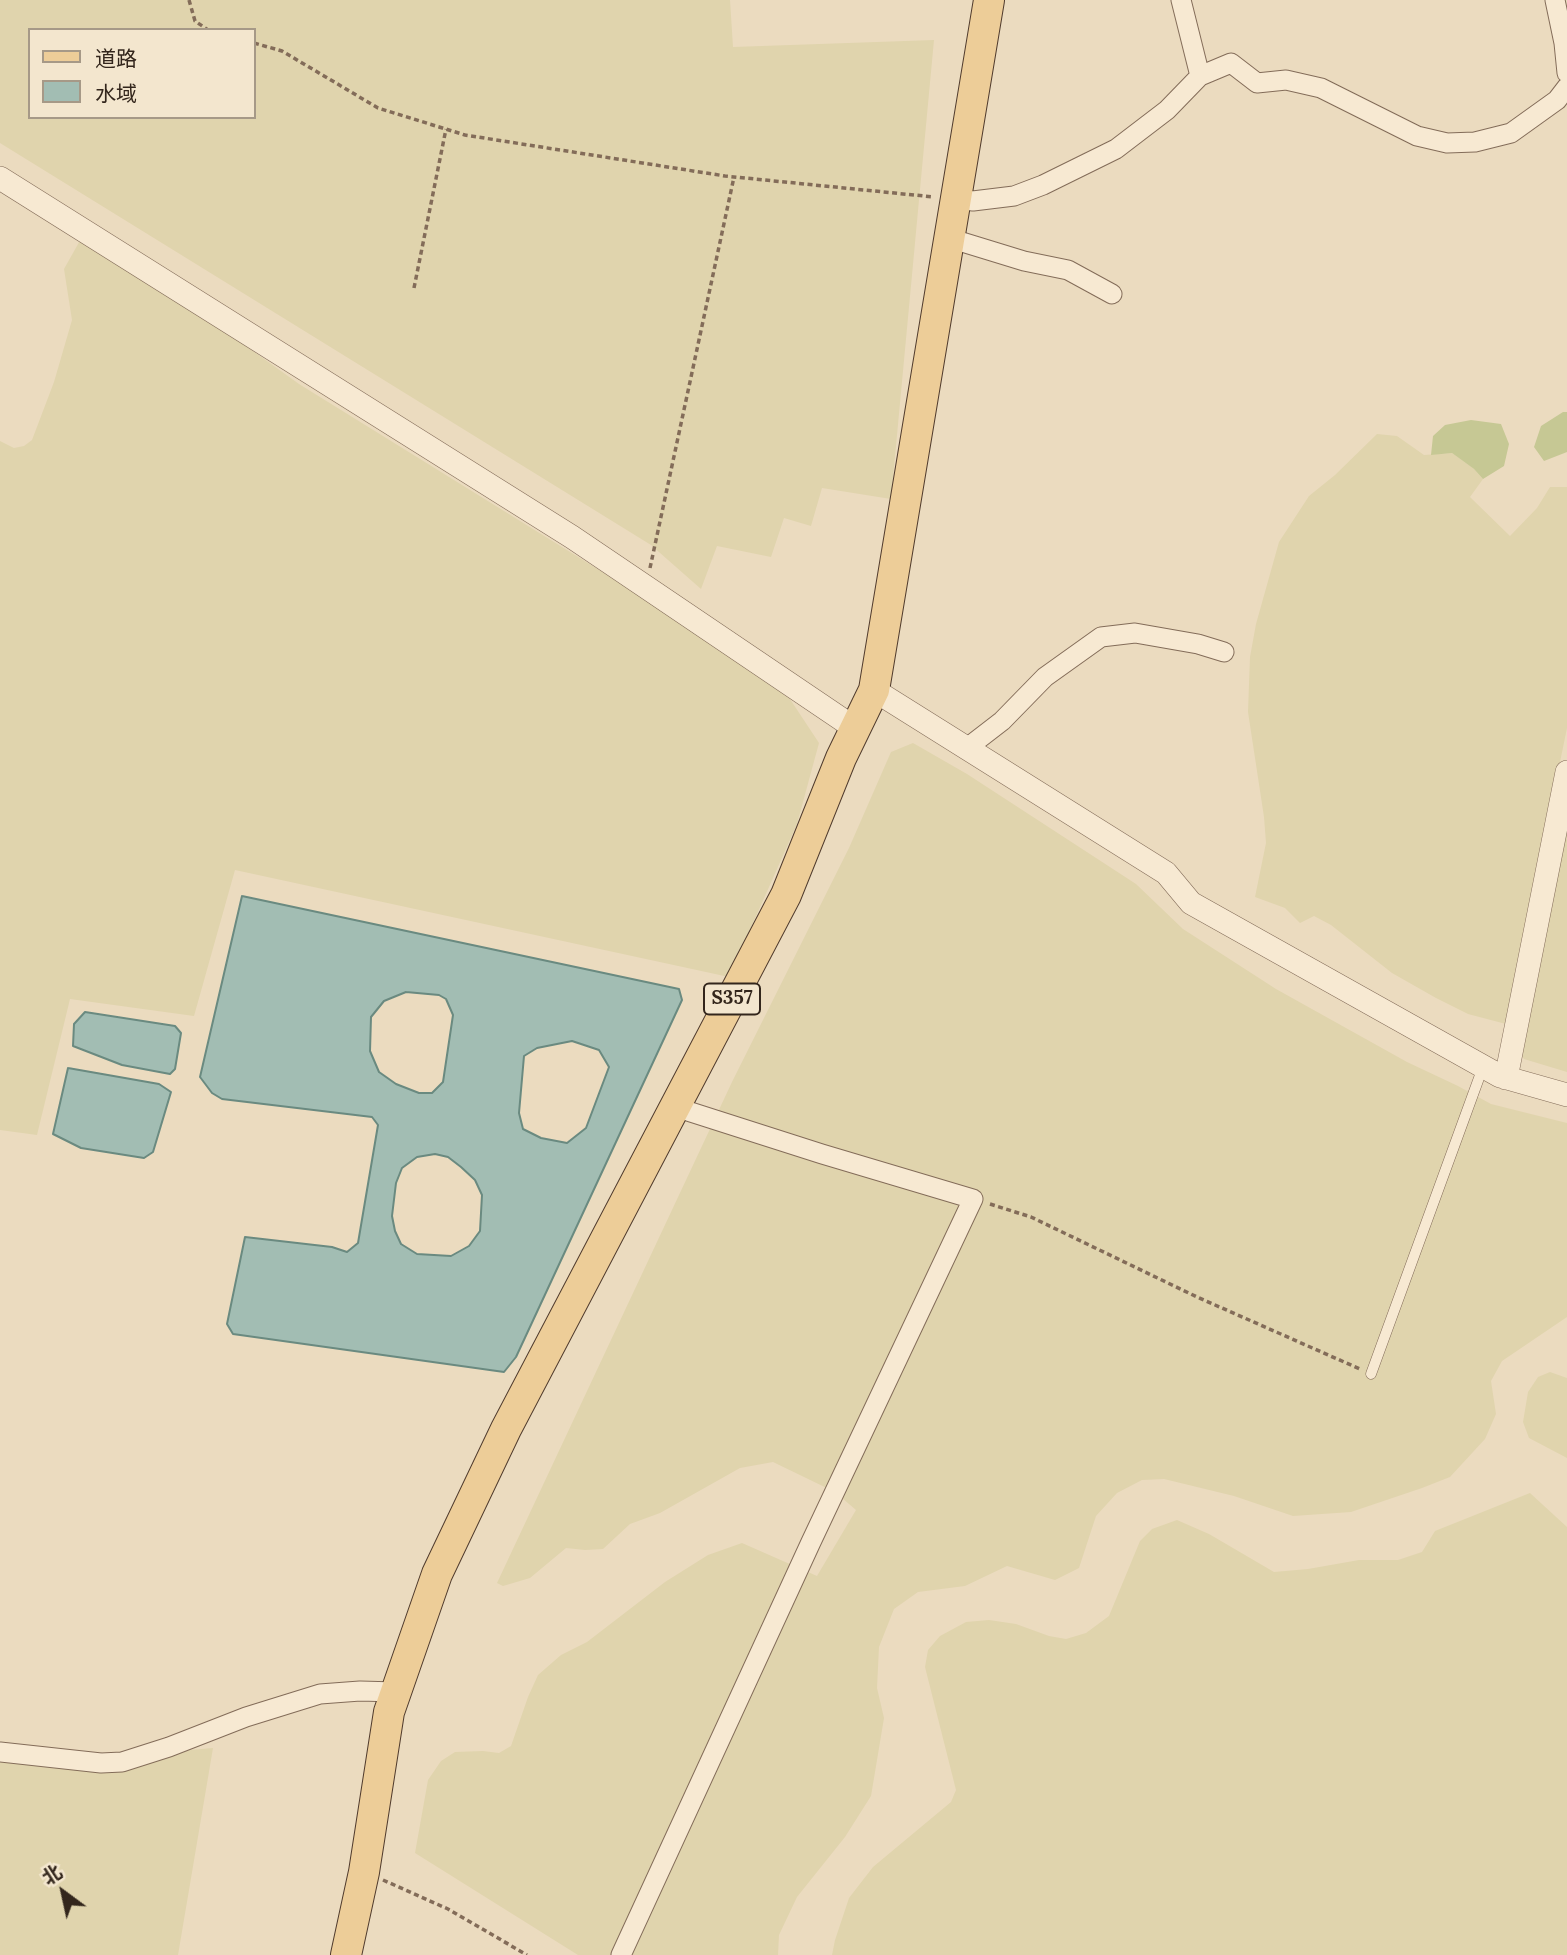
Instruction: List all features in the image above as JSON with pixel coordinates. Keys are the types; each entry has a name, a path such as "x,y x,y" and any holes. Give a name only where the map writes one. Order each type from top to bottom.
{"main road":[{"name":"S357","path":"346,1955 364,1872 389,1712 437,1574 506,1429 786,895 841,758 874,690 989,0"}],"street":[{"path":"1181,0 1200,76"},
{"path":"1555,0 1567,73"},
{"path":"956,199 973,201 1014,196 1115,149 1167,110 1200,76 1231,63 1257,83 1286,80 1321,88 1417,136 1447,143 1475,142 1511,134 1557,100 1567,87"},
{"path":"0,178 561,530 856,729"},
{"path":"949,238 1024,261 1068,270 1112,294"},
{"path":"967,748 1002,721 1045,677 1101,637 1135,633 1198,644 1224,652"},
{"path":"874,690 1166,873 1191,903 1483,1066 1506,1077 1567,1095"},
{"path":"1506,1077 1567,772"},
{"path":"621,1955 973,1199 676,1107"},
{"path":"0,1752 101,1763 122,1762 246,1717 320,1694 396,1692"}],"lane":[{"path":"1371,1374 1483,1066"}],"path":[{"path":"189,0 195,22 205,28"},
{"path":"256,44 282,51 378,108 465,135 734,177 956,199"},
{"path":"414,288 446,129"},
{"path":"646,587 734,177"},
{"path":"973,1199 1031,1217 1198,1297 1371,1374"},
{"path":"364,1872 448,1909 527,1955"}],"shaded area":[{"path":"0,0 730,0 733,47 934,40 891,499 822,488 811,526 784,518 771,557 717,546 701,589 651,545 0,143"},
{"path":"82,237 172,293 299,384 604,573 784,690 819,743 797,824 729,977 235,870 194,1016 70,999 37,1135 0,1130 0,441 14,448 24,446 32,440 54,382 72,320 64,269"},
{"path":"1377,434 1397,436 1424,455 1452,453 1474,469 1483,479 1470,497 1510,536 1537,508 1550,487 1567,487 1567,728 1506,1024 1468,1014 1436,998 1392,973 1331,925 1314,916 1300,923 1285,908 1255,897 1266,843 1248,712 1250,657 1256,624 1279,542 1309,496"},
{"path":"913,743 967,774 1136,884 1183,929 1276,989 1407,1062 1491,1104 1567,1123 1567,1317 1502,1361 1491,1381 1496,1414 1485,1439 1450,1477 1351,1512 1293,1516 1234,1496 1164,1479 1142,1480 1117,1493 1096,1516 1079,1568 1055,1580 1007,1566 965,1586 918,1592 894,1609 879,1647 877,1688 884,1718 871,1796 845,1837 797,1897 779,1935 778,1955 578,1955 415,1853 428,1780 441,1761 455,1752 499,1753 511,1746 538,1675 561,1655 587,1642 665,1582 708,1555 742,1543 817,1576 856,1510 835,1492 773,1462 740,1468 660,1513 630,1524 603,1549 566,1548 530,1578 503,1586 497,1583 732,1082 849,848 891,752"},
{"path":"1567,818 1567,1072 1524,1059 1517,1049"},
{"path":"1550,1372 1567,1378 1567,1458 1529,1438 1523,1422 1528,1392 1538,1377"},
{"path":"1530,1493 1567,1527 1567,1955 832,1955 849,1898 873,1867 951,1802 956,1790 925,1667 928,1650 940,1636 966,1622 989,1620 1016,1624 1066,1639 1086,1633 1109,1616 1140,1541 1152,1529 1177,1520 1209,1534 1274,1572 1359,1560 1398,1560 1422,1552 1435,1531"},
{"path":"213,1748 178,1955 0,1955 0,1757"}],"green space":[{"path":"1567,412 1567,452 1544,461 1534,447 1541,426"},
{"path":"1471,420 1501,424 1509,444 1504,466 1483,479 1452,453 1431,455 1433,436 1445,425"}],"water":[{"path":"242,896 679,989 682,1000 516,1357 504,1372 233,1334 227,1324 245,1237 332,1247 347,1252 358,1243 378,1125 372,1117 222,1099 212,1093 200,1077","holes":["406,992 439,995 446,999 453,1015 443,1082 432,1093 419,1093 396,1084 379,1072 370,1051 371,1017 384,1001","572,1041 599,1050 609,1067 586,1128 567,1143 541,1138 523,1129 519,1113 524,1056 537,1048","435,1154 448,1157 475,1180 482,1195 480,1231 469,1246 451,1256 417,1254 401,1244 395,1231 392,1216 396,1183 402,1168 417,1157"]},
{"path":"85,1012 175,1026 181,1033 175,1069 170,1074 122,1065 73,1046 74,1024"},
{"path":"68,1068 159,1084 171,1092 153,1152 144,1158 81,1148 53,1134"}]}
